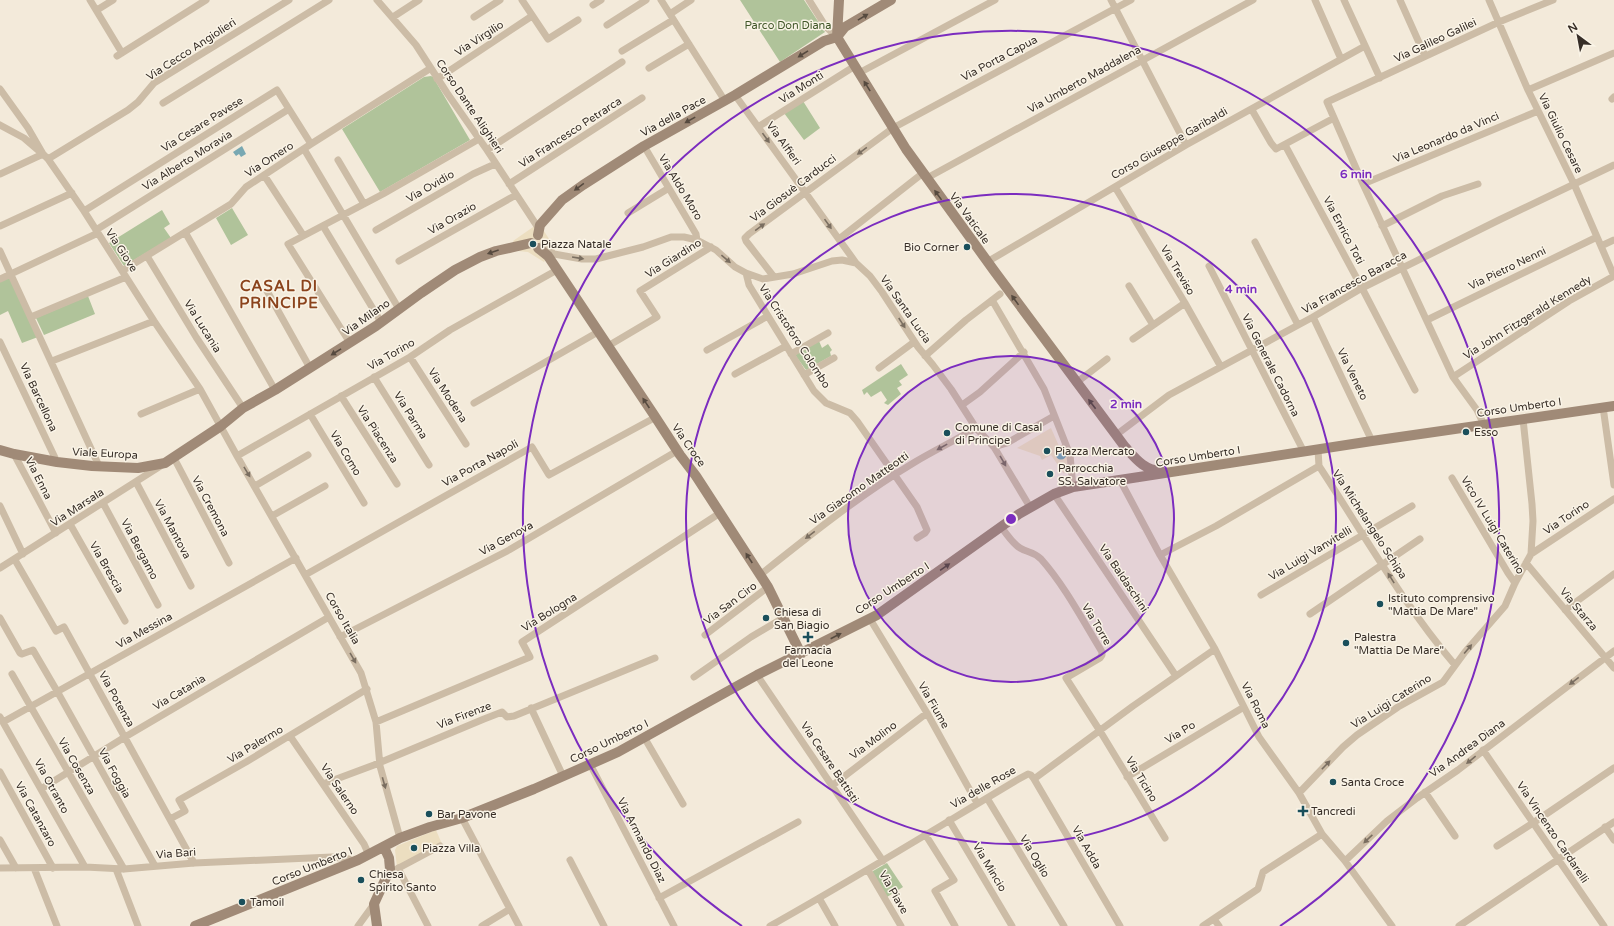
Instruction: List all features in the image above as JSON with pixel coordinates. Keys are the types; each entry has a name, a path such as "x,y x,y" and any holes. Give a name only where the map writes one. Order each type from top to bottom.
{"street":[{"path":"90,0 97,10 120,54 206,0"},
{"path":"97,10 113,0"},
{"name":"Via Cecco Angiolieri","path":"0,174 46,156 128,110 138,102 154,83 289,0"},
{"path":"163,104 329,0"},
{"name":"Corso Dante Alighieri","path":"378,0 416,45 437,79 487,150 538,232"},
{"path":"392,17 419,0"},
{"path":"474,17 500,0"},
{"path":"522,0 548,39 578,20"},
{"path":"593,5 601,0"},
{"path":"607,25 646,0"},
{"path":"661,0 725,101"},
{"path":"622,50 672,17 691,0"},
{"path":"809,0 826,27 837,36"},
{"path":"837,36 839,0"},
{"name":"Via della Pace","path":"538,232 540,225 562,200 583,185 644,146 725,101 824,41 837,36 845,27 891,0"},
{"name":"Via Monti","path":"758,127 857,70 995,0"},
{"path":"1111,0 1143,59 1186,145"},
{"name":"Via Porta Capua","path":"893,128 1131,0"},
{"name":"Via Umberto Maddalena","path":"839,239 925,176 1253,0"},
{"path":"1314,0 1341,59"},
{"path":"1344,0 1380,78"},
{"path":"1400,0 1425,56"},
{"name":"Via Giulio Cesare","path":"1489,0 1528,90 1574,184 1614,276"},
{"name":"Via Galileo Galilei","path":"1334,118 1327,102 1499,22 1552,0"},
{"name":"Via Virgilio","path":"437,79 532,16"},
{"name":"Via Vaticale","path":"837,36 906,149 987,262 1116,435 1136,459 1148,469 1166,472 1195,469"},
{"path":"649,68 689,44"},
{"name":"Corso Giuseppe Garibaldi","path":"987,262 1186,145 1252,110 1365,46"},
{"path":"1528,90 1614,53"},
{"path":"487,150 622,62"},
{"name":"Via Omero","path":"31,317 124,274 147,256 231,204 246,187 431,68"},
{"name":"Via Giove","path":"0,89 84,211 154,321 200,389 221,426"},
{"name":"Via Cesare Pavese","path":"84,211 277,90 311,144"},
{"name":"Via Alfieri","path":"735,95 856,263"},
{"name":"Via Francesco Petrarca","path":"509,184 642,98"},
{"name":"Via Alberto Moravia","path":"0,279 97,232 289,109"},
{"path":"1252,110 1273,147 1278,148 1334,118 1401,268 1453,377 1477,410 1484,425"},
{"name":"Via Leonardo da Vinci","path":"1363,184 1538,111"},
{"path":"0,125 24,138 46,156"},
{"name":"Via Giosuè Carducci","path":"774,277 745,238 893,128"},
{"path":"350,343 288,244 364,204 479,139"},
{"name":"Via Enrico Toti","path":"1285,145 1416,390"},
{"name":"Via Aldo Moro","path":"644,146 696,234 697,240"},
{"path":"304,149 399,309"},
{"path":"338,160 364,204"},
{"name":"Via Ovidio","path":"376,230 473,174 495,164"},
{"name":"Via Francesco Baracca","path":"1116,435 1169,395 1313,317 1362,288 1614,165"},
{"path":"264,175 303,235"},
{"path":"1382,226 1442,196 1478,184"},
{"name":"Via Treviso","path":"1115,187 1186,303 1221,367"},
{"path":"628,213 669,188"},
{"path":"0,226 72,193"},
{"name":"Via Orazio","path":"399,261 516,195"},
{"path":"323,226 381,322"},
{"path":"185,232 275,390"},
{"path":"538,232 542,238 537,245 554,254 582,260 596,259 643,247 671,237 684,237 697,240 711,247 746,273 763,279 793,274 832,261 842,260 856,263"},
{"name":"Via Pietro Nenni","path":"1427,320 1597,237"},
{"path":"1601,246 1614,240"},
{"path":"1256,242 1298,325"},
{"name":"Via Milano","path":"221,426 243,408 275,390 350,343 455,270 480,257 496,251 537,245"},
{"name":"Via Croce","path":"537,245 548,256 578,300 677,451 696,476 768,587 801,654"},
{"name":"Via Giardino","path":"608,346 657,317 640,291 711,247"},
{"path":"0,251 52,361 99,466"},
{"name":"Via Lucania","path":"147,256 196,337 243,408"},
{"name":"Via Santa Lucia","path":"856,263 870,276 914,342 951,389 976,428 994,447 1030,507"},
{"name":"Via Generale Cadorna","path":"1209,266 1304,452"},
{"name":"Via Torino","path":"237,456 410,357 450,330 557,270"},
{"name":"Via Cristoforo Colombo","path":"746,273 749,285 814,391 826,403 850,413 857,420 917,507 925,522 927,530 917,538"},
{"name":"Via John Fitzgerald Kennedy","path":"1453,377 1569,301 1614,276"},
{"path":"1129,286 1153,325"},
{"path":"267,291 310,368"},
{"path":"926,356 966,320 1000,294"},
{"path":"992,300 1024,352 1044,389 1070,455 1073,487"},
{"path":"1134,339 1186,303"},
{"path":"707,350 768,316"},
{"name":"Via Veneto","path":"1313,317 1372,440"},
{"path":"52,361 154,321"},
{"path":"474,404 598,332"},
{"path":"790,354 828,333"},
{"name":"Via Barcellona","path":"0,342 57,462"},
{"path":"879,368 914,342"},
{"path":"735,374 786,346"},
{"path":"962,405 980,392 1024,352"},
{"name":"Via Modena","path":"410,357 466,444"},
{"path":"804,375 834,358"},
{"path":"1076,383 1108,359"},
{"name":"Via Parma","path":"374,377 429,465"},
{"path":"140,414 200,389"},
{"name":"Via Piacenza","path":"341,396 397,484"},
{"name":"Corso Umberto I","path":"196,926 369,855 400,838 430,827 462,818 618,752 757,675 870,619 1030,507 1054,494 1073,487 1318,450 1372,440 1614,406"},
{"path":"1603,407 1614,485"},
{"name":"Via Como","path":"310,414 364,503"},
{"path":"994,447 1007,443 1054,416"},
{"name":"Via Porta Napoli","path":"305,575 532,447 549,475 656,417"},
{"name":"Via Luigi Caterino","path":"1299,793 1343,747 1357,735 1398,707 1443,682 1455,665 1505,606 1515,583 1531,554 1533,521 1532,504 1523,419"},
{"name":"Viale Europa","path":"1,448 14,454 57,462 138,468 169,461 221,426"},
{"name":"Corso Italia","path":"221,426 361,673 376,722 380,766 400,838"},
{"name":"Via Giacomo Matteotti","path":"760,575 809,536 895,475 976,428"},
{"name":"Via Vaticale","path":"1116,435 1136,470 1133,476 1123,480"},
{"name":"Via Michelangelo Schipa","path":"1318,450 1319,466 1420,621 1455,665"},
{"name":"Via Genova","path":"340,637 509,550 677,451"},
{"name":"Via Enna","path":"14,454 56,533"},
{"path":"255,486 308,455"},
{"name":"Via Marsala","path":"0,568 169,461"},
{"name":"Via Cremona","path":"169,461 229,564"},
{"path":"1160,555 1216,526 1319,466"},
{"name":"Vico IV Luigi Caterino","path":"1452,478 1515,583"},
{"name":"Via Roma","path":"1123,480 1160,555 1215,648 1259,737 1299,793 1322,834 1345,861 1392,926"},
{"name":"Via Mantova","path":"136,482 191,586"},
{"path":"272,516 325,486"},
{"name":"Via Baldaschini","path":"1054,494 1176,676"},
{"name":"Via Torino","path":"1531,554 1614,499"},
{"name":"Via Bergamo","path":"103,503 158,605"},
{"path":"0,506 23,554"},
{"name":"Via Luigi Vanvitelli","path":"1261,595 1412,506"},
{"name":"Via Bologna","path":"376,722 530,657 522,642 720,513"},
{"name":"Via Brescia","path":"70,524 126,621"},
{"name":"Via Torre","path":"1001,527 1018,546 1024,550 1031,551 1041,560 1061,587 1102,652 1100,658 1066,678 1100,731"},
{"path":"1310,614 1420,539"},
{"name":"Via Messina","path":"2,719 30,706 296,558"},
{"name":"Via Potenza","path":"14,560 56,631 64,627 194,863"},
{"name":"Via Starza","path":"1526,563 1614,668"},
{"path":"1565,610 1614,574"},
{"name":"Via San Ciro","path":"705,636 768,587"},
{"name":"Via Catania","path":"41,789 68,771 330,616"},
{"name":"Via Foggia","path":"0,618 20,653 22,654 33,650 155,866"},
{"path":"694,677 752,637 783,618"},
{"name":"Via Fiume","path":"870,619 927,713 977,803"},
{"path":"1034,779 1215,648"},
{"name":"Via Andrea Diana","path":"1345,861 1387,821 1425,792 1458,770 1614,651"},
{"name":"Via Firenze","path":"324,784 502,712 507,717 655,658"},
{"name":"Via Cosenza","path":"12,674 124,869"},
{"name":"Via Cesare Battisti","path":"757,675 884,861"},
{"name":"Via Palermo","path":"170,819 185,811 179,800 290,736 367,689"},
{"name":"Via Po","path":"1127,777 1244,707"},
{"path":"531,708 562,776"},
{"name":"Via Molino","path":"833,785 927,713"},
{"name":"Via Otranto","path":"2,719 85,867"},
{"name":"Via Ticino","path":"1100,731 1165,838"},
{"name":"Via Salerno","path":"290,736 364,844 369,855"},
{"path":"644,737 683,804"},
{"name":"Via Vincenzo Cardarelli","path":"1483,750 1604,926"},
{"name":"Via Armando Diaz","path":"590,764 674,926"},
{"path":"1497,846 1534,823 1614,768"},
{"name":"Via Catanzaro","path":"0,772 53,868"},
{"name":"Via delle Rose","path":"773,925 884,861 925,834 1028,774 1034,779"},
{"name":"Via Adda","path":"1034,779 1120,926"},
{"path":"1425,792 1455,836"},
{"name":"Via Oglio","path":"987,798 1064,926"},
{"path":"462,818 520,926"},
{"name":"Via Mincio","path":"949,820 1012,926"},
{"path":"659,898 798,822"},
{"path":"1459,926 1614,822"},
{"path":"1606,827 1614,840"},
{"path":"925,834 954,880 934,891 956,926"},
{"path":"1203,926 1258,890 1263,872 1322,834"},
{"path":"0,840 16,868"},
{"path":"388,874 440,846"},
{"path":"358,926 374,904 388,874 390,865 384,847"},
{"name":"Via Bari","path":"0,868 85,867 124,869 194,863 332,857 349,859 352,862"},
{"path":"570,860 604,926"},
{"path":"34,868 57,926"},
{"path":"398,868 428,926"},
{"path":"116,869 138,926"},
{"name":"Via Piave","path":"868,870 901,926"},
{"path":"819,898 835,926"},
{"path":"374,904 377,926"},
{"path":"482,926 510,909"},
{"path":"1214,919 1219,926"}],"green space":[{"name":"Parco Don Diana","path":"740,0 804,0 825,32 780,62"},
{"path":"431,76 470,140 380,192 342,129 424,77"},
{"path":"803,101 820,128 804,140 784,113"},
{"path":"232,208 248,235 231,245 216,218"},
{"path":"162,210 170,224 164,228 171,238 124,266 109,243"},
{"path":"9,277 38,337 22,343 8,311 0,315 0,282"},
{"path":"88,296 95,314 44,335 36,318"},
{"path":"819,341 822,348 828,344 832,350 830,352 831,356 806,370 795,355"},
{"path":"901,364 908,375 899,381 902,385 897,388 901,394 888,405 884,403 887,400 881,391 871,397 867,392 864,395 862,390"},
{"path":"887,863 903,887 887,897 873,874 873,871"}],"shaded area":[{"name":"Piazza Natale","path":"536,225 540,225 555,248 554,254 547,257 544,262 528,252 518,251 513,241"},
{"name":"Piazza Mercato","path":"1051,428 1059,446 1063,444 1068,459 1064,474 1051,455 1042,460 1040,456 1017,448"},
{"name":"Piazza Villa","path":"436,830 442,844 397,867 395,850 397,846"}],"water":[{"path":"242,146 246,154 241,157 239,154 236,156 233,152"},
{"path":"1059,449 1063,449 1065,450 1065,458 1059,459 1056,456 1056,452"}],"place":[{"name":"Piazza Natale","path":"533,244"},
{"name":"Bio Corner","path":"967,247"},
{"name":"Esso","path":"1466,432"},
{"name":"Comune di Casal di Principe","path":"947,433"},
{"name":"Piazza Mercato","path":"1047,451"},
{"name":"Parrocchia SS. Salvatore","path":"1050,474"},
{"name":"Istituto comprensivo \"Mattia De Mare\"","path":"1380,604"},
{"name":"Chiesa di San Biagio","path":"766,618"},
{"name":"Farmacia del Leone","path":"808,637"},
{"name":"Palestra \"Mattia De Mare\"","path":"1346,643"},
{"name":"Santa Croce","path":"1333,782"},
{"name":"Tancredi","path":"1303,811"},
{"name":"Bar Pavone","path":"429,814"},
{"name":"Piazza Villa","path":"414,848"},
{"name":"Chiesa Spirito Santo","path":"361,880"},
{"name":"Tamoil","path":"242,902"}],"district":[{"name":"CASAL DI PRINCIPE","path":"279,294"}]}
